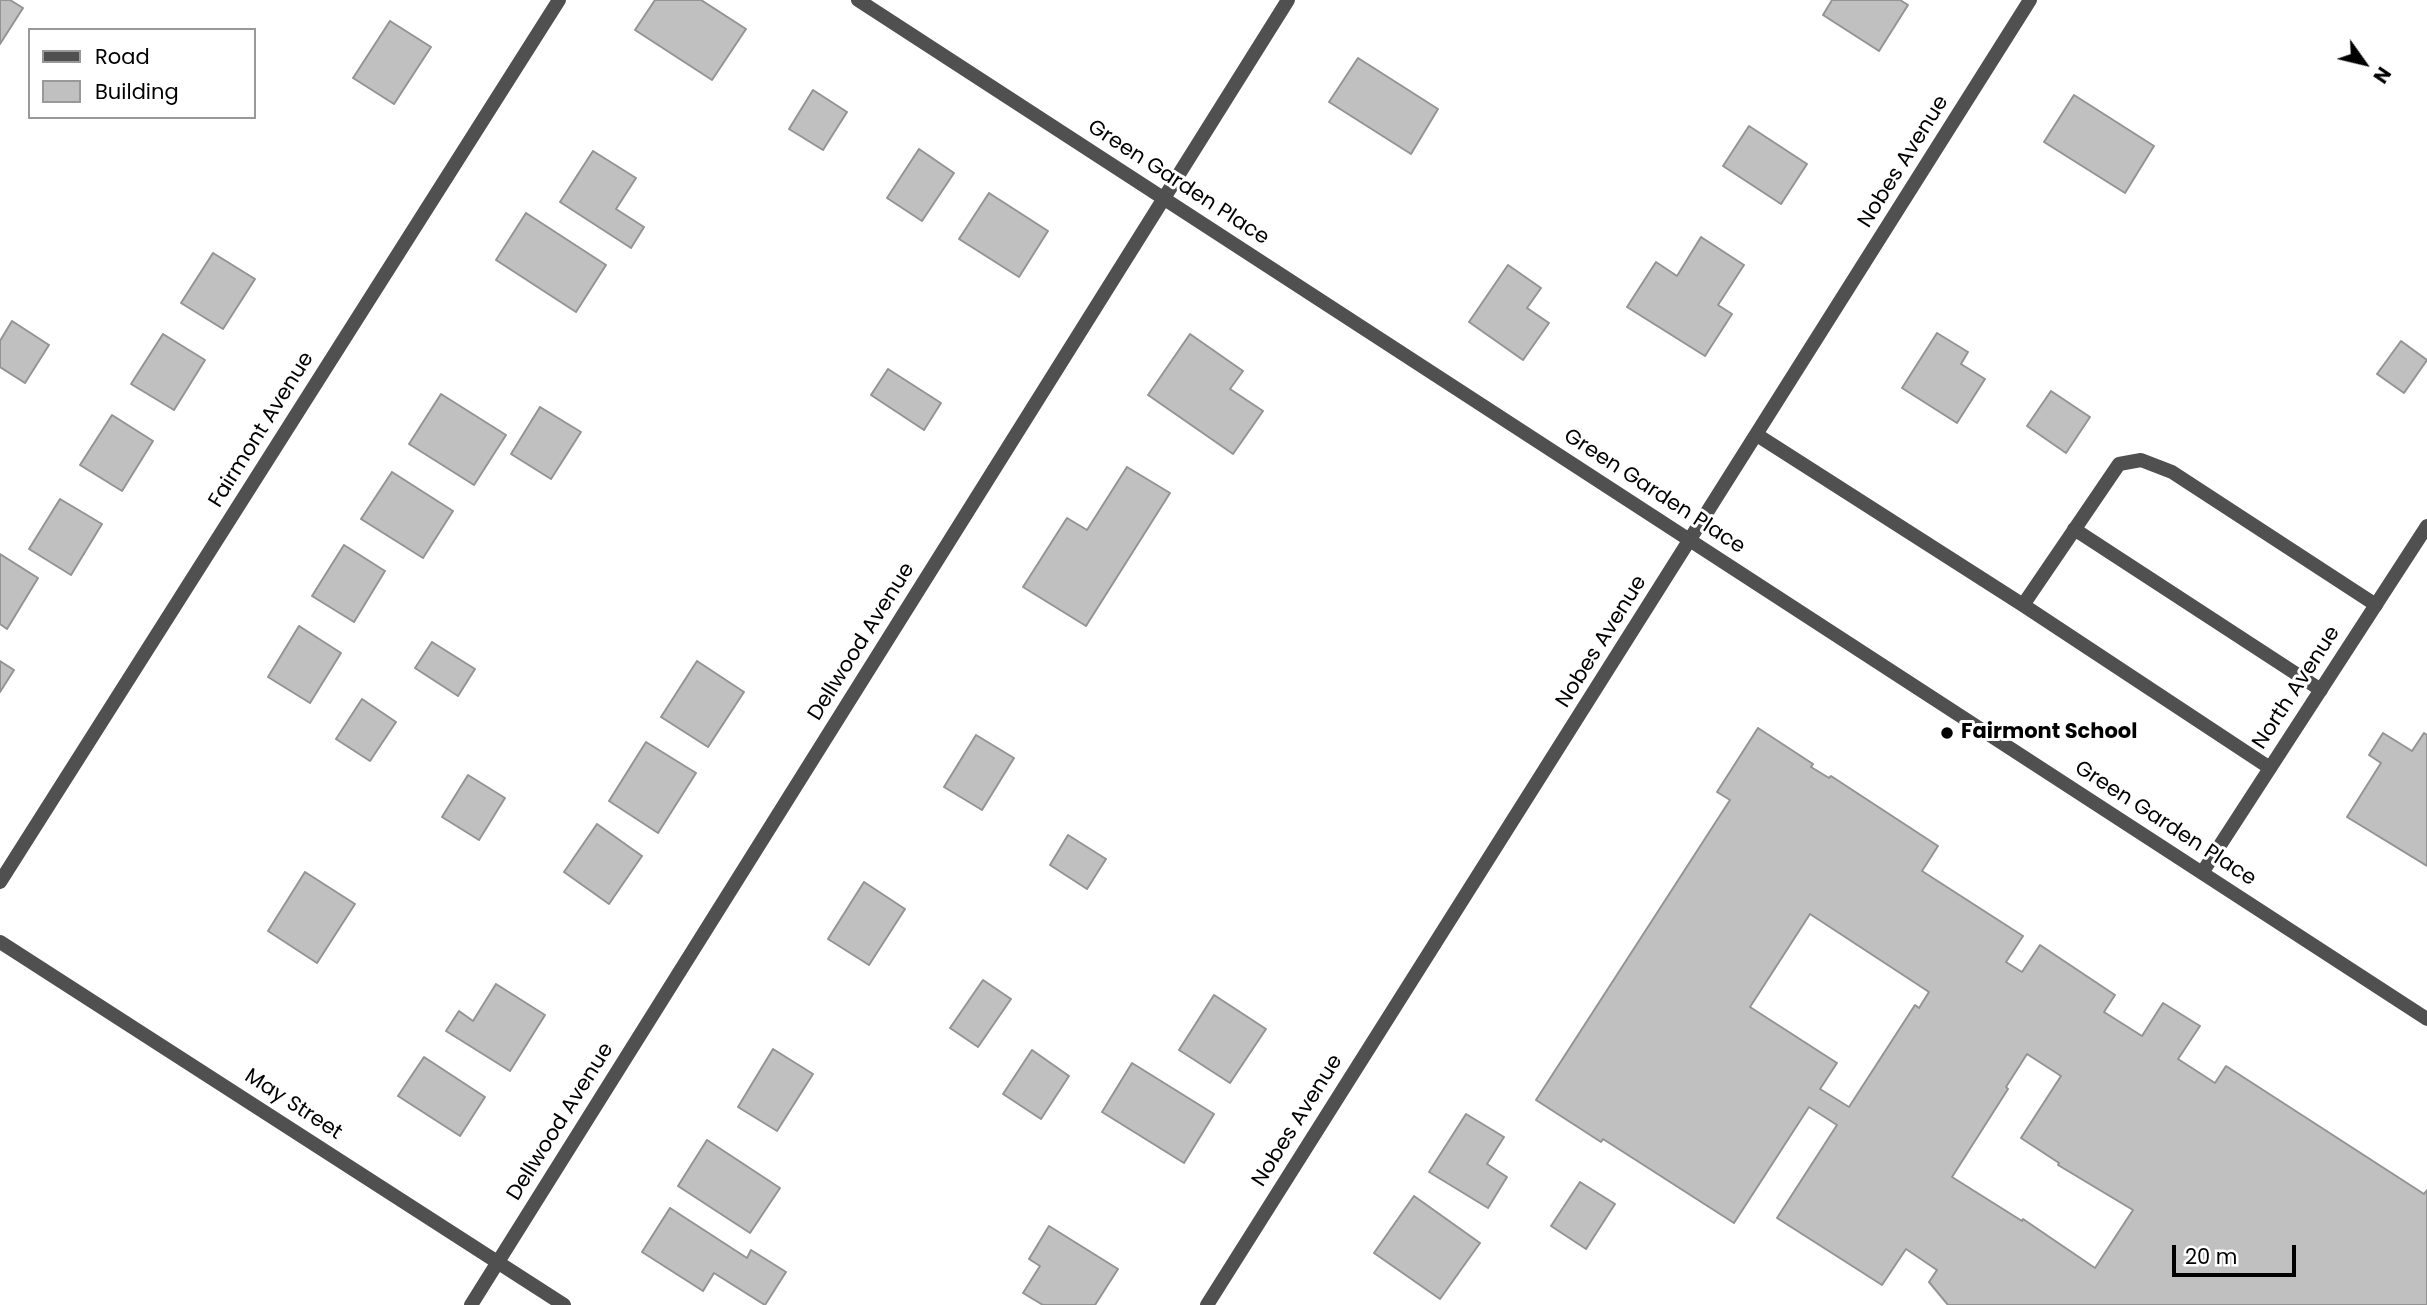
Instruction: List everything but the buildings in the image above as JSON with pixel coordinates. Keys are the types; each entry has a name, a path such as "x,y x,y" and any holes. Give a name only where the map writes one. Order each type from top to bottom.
{"street":[{"name":"Fairmont Avenue","path":"0,882 559,0"},
{"name":"Green Garden Place","path":"858,0 2427,1020"},
{"name":"Dellwood Avenue","path":"471,1305 1288,0"},
{"name":"Nobes Avenue","path":"1207,1305 2030,0"},
{"path":"1757,435 2023,605 2270,768"},
{"path":"2023,605 2119,464 2141,460 2172,472 2376,605"},
{"name":"North Avenue","path":"2202,873 2427,526"},
{"path":"2074,529 2321,690"},
{"name":"May Street","path":"0,942 564,1305"}],"place":[{"name":"Fairmont School","path":"1947,733"}]}
